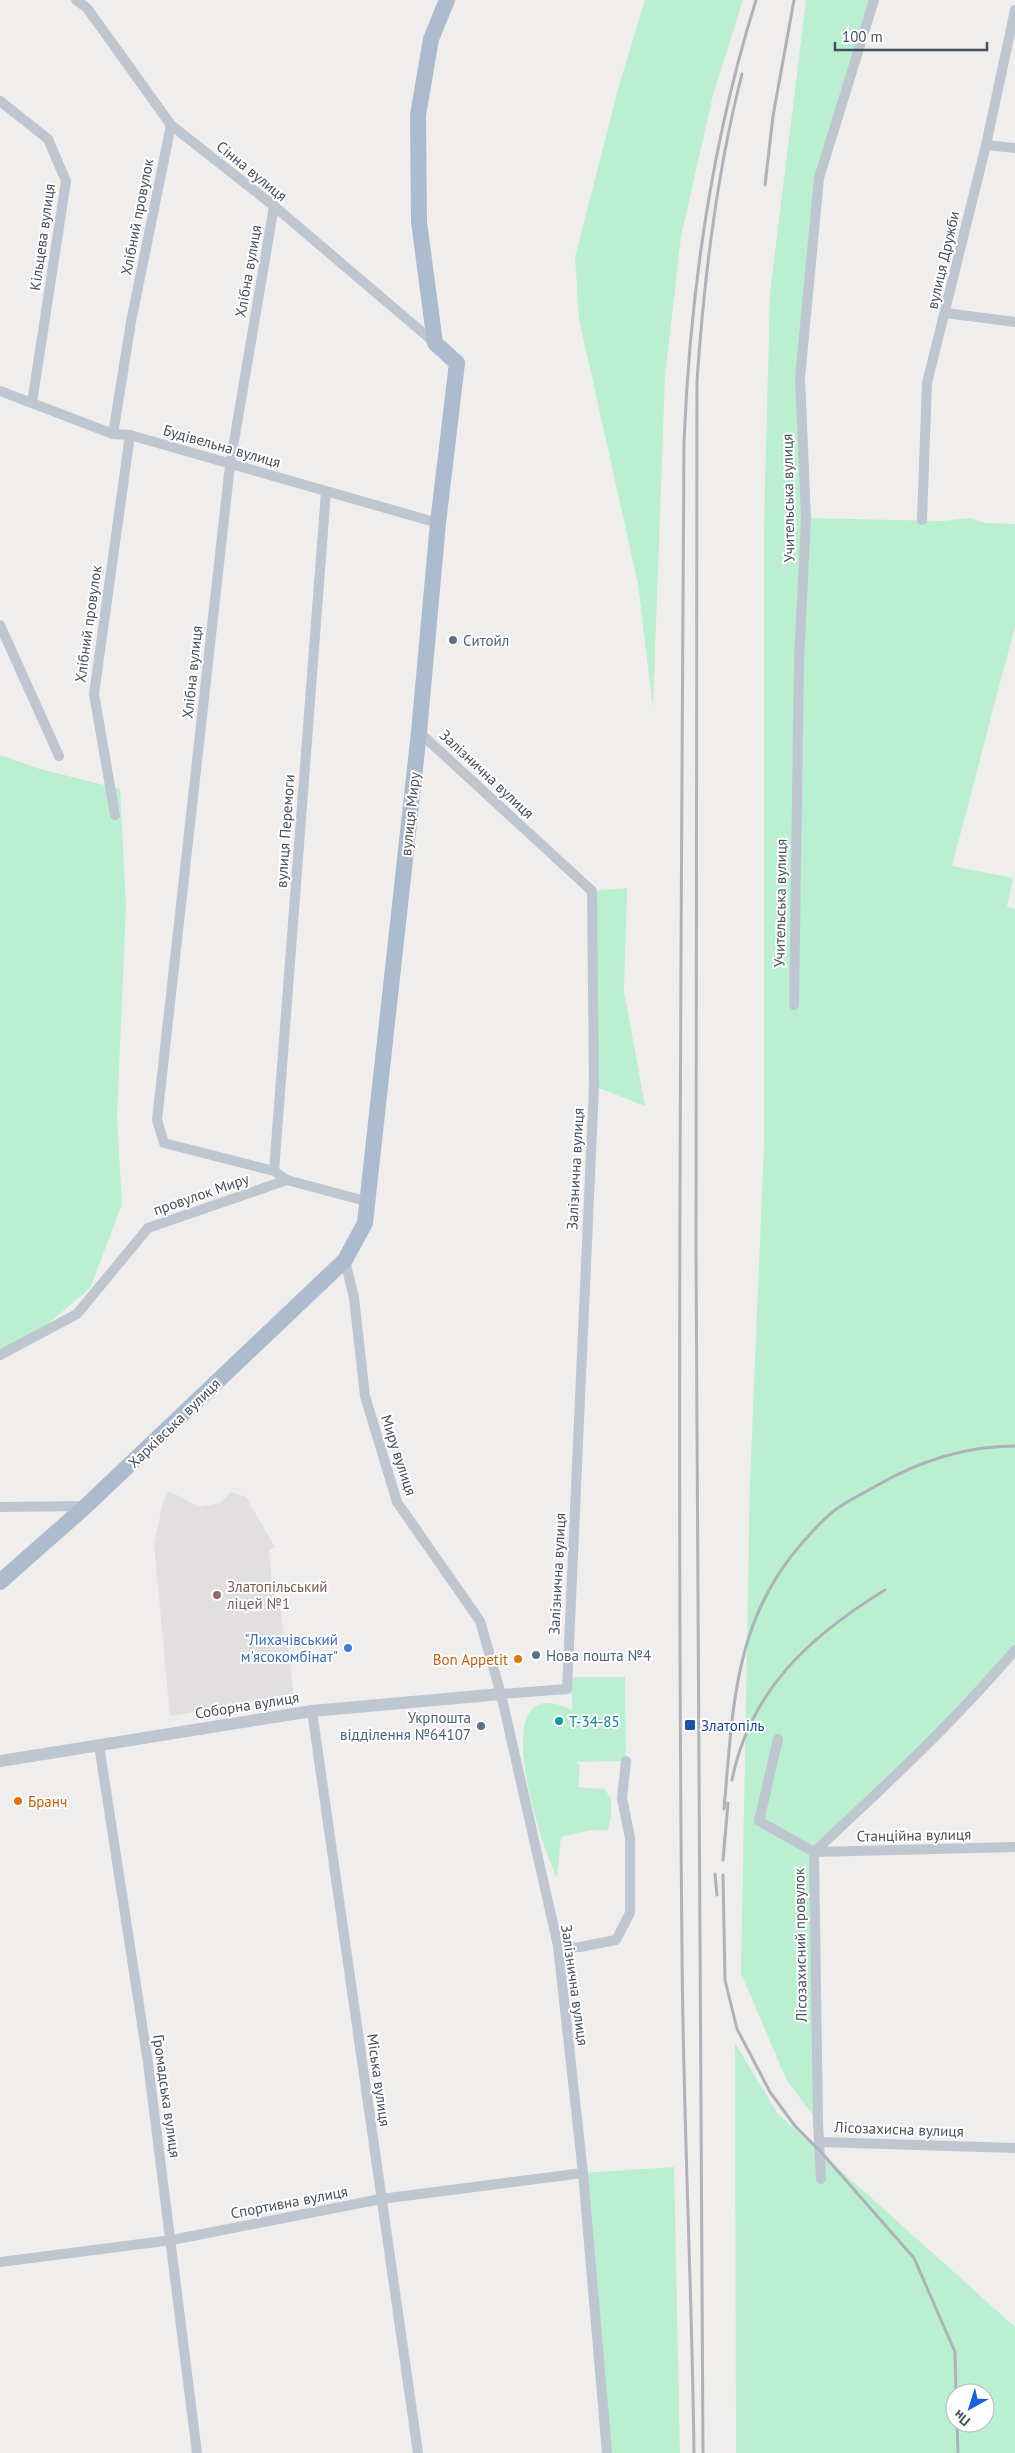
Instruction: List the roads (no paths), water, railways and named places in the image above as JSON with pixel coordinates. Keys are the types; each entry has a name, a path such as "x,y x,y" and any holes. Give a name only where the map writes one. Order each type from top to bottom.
{"main road":[{"path":"435,343 418,222 418,115 432,39 447,0"},
{"name":"вулиця Миру","path":"345,1260 365,1223 368,1202 418,732 438,523 457,364 435,343"},
{"name":"Харківська вулиця","path":"0,1582 86,1506 345,1260"}],"street":[{"name":"Сінна вулиця","path":"76,0 87,8 171,125 274,206 435,343"},
{"name":"Учительська вулиця","path":"794,1005 799,660 806,518 800,378 820,178 874,0"},
{"name":"вулиця Дружби","path":"922,520 927,383 946,313 986,145 1015,10"},
{"name":"Кільцева вулиця","path":"0,101 48,139 66,181 32,403"},
{"name":"Хлібний провулок","path":"113,434 131,322 171,125"},
{"path":"986,145 1015,148"},
{"name":"Хлібна вулиця","path":"274,206 230,464 157,1120 164,1143 274,1172"},
{"path":"946,313 1015,322"},
{"name":"Будівельна вулиця","path":"0,391 113,434 130,435 438,523"},
{"name":"Хлібний провулок","path":"116,815 94,694 130,435"},
{"name":"вулиця Перемоги","path":"274,1172 326,492"},
{"path":"0,625 59,756"},
{"name":"Залізнична вулиця","path":"418,732 592,891 594,1086 567,1689 501,1694 558,1948 583,2173 608,2453"},
{"path":"274,1172 287,1180 368,1202"},
{"name":"провулок Миру","path":"0,1355 77,1314 148,1228 287,1180"},
{"name":"Миру вулиця","path":"345,1260 354,1298 365,1396 397,1502 480,1621 501,1694"},
{"path":"0,1507 86,1506"},
{"name":"Лісозахисний провулок","path":"820,2142 814,1852 900,1772 974,1699 1015,1650"},
{"name":"Соборна вулиця","path":"0,1761 312,1710 501,1694"},
{"name":"Міська вулиця","path":"312,1710 418,2453"},
{"path":"778,1739 760,1821 814,1852"},
{"name":"Громадська вулиця","path":"99,1745 148,2063 172,2240 197,2453"},
{"path":"558,1948 616,1940 630,1914 630,1838 622,1798 626,1761"},
{"name":"Станційна вулиця","path":"814,1852 1015,1847"},
{"name":"Лісозахисна вулиця","path":"821,2179 820,2142 1015,2148"},
{"name":"Спортивна вулиця","path":"0,2262 172,2240 381,2199 583,2173"}],"railway":[{"path":"694,2453 683,2011 680,1572 684,443 691,330 705,219 727,109 740,54 756,0"},
{"path":"765,185 773,116 794,0"},
{"path":"703,2453 696,1253 697,381 712,227 725,150 742,74"},
{"path":"724,1809 734,1702 750,1635 762,1603 780,1572 803,1542 822,1521 840,1507 907,1470 960,1452 1015,1446"},
{"path":"732,1780 741,1748 753,1719 769,1692 787,1668 832,1626 885,1590"},
{"path":"723,1860 728,1803"},
{"path":"715,1874 717,1895"},
{"path":"723,1875 725,1980 737,2029 770,2092 795,2126 821,2152 914,2258 955,2352 956,2383"},
{"path":"957,2433 958,2453"}],"place":[{"name":"Ситойл","path":"453,640"},
{"name":"Златопільський ліцей №1","path":"217,1595"},
{"name":"\"Лихачівський м'ясокомбінат\"","path":"348,1648"},
{"name":"Нова пошта №4","path":"536,1655"},
{"name":"Bon Appetit","path":"518,1659"},
{"name":"Т-34-85","path":"559,1721"},
{"name":"Златопіль","path":"690,1725"},
{"name":"Укрпошта відділення №64107","path":"481,1726"},
{"name":"Бранч","path":"18,1801"}]}
